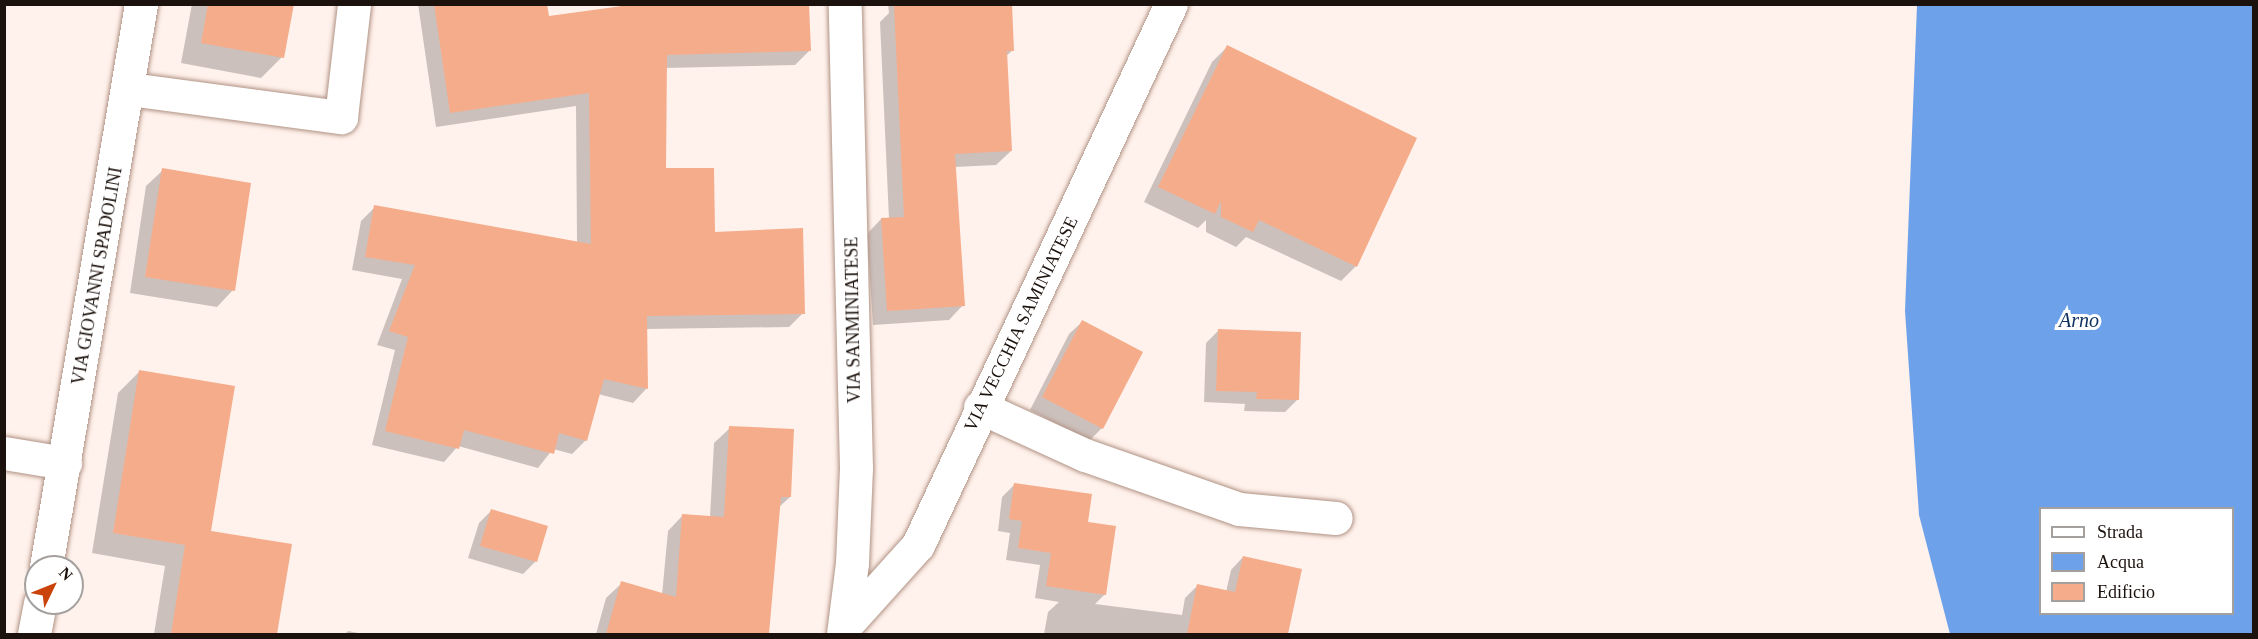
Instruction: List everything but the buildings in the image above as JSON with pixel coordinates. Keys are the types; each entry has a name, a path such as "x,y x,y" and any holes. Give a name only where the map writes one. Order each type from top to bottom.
{"street":[{"name":"VIA GIOVANNI SPADOLINI","path":"48,555 130,89 141,4"},
{"path":"130,89 341,117 354,4"},
{"name":"VIA SANMINIATESE","path":"844,630 856,468 845,4"},
{"name":"VIA VECCHIA SAMINIATESE","path":"844,630 918,545 980,407 1171,4"},
{"path":"980,407 1085,455 1239,509 1336,518"},
{"path":"4,453 65,463"},
{"path":"34,634 38,615"}],"water":[{"name":"Arno","path":"1917,5 2253,5 2253,634 1950,634 1919,515 1905,311"}]}
